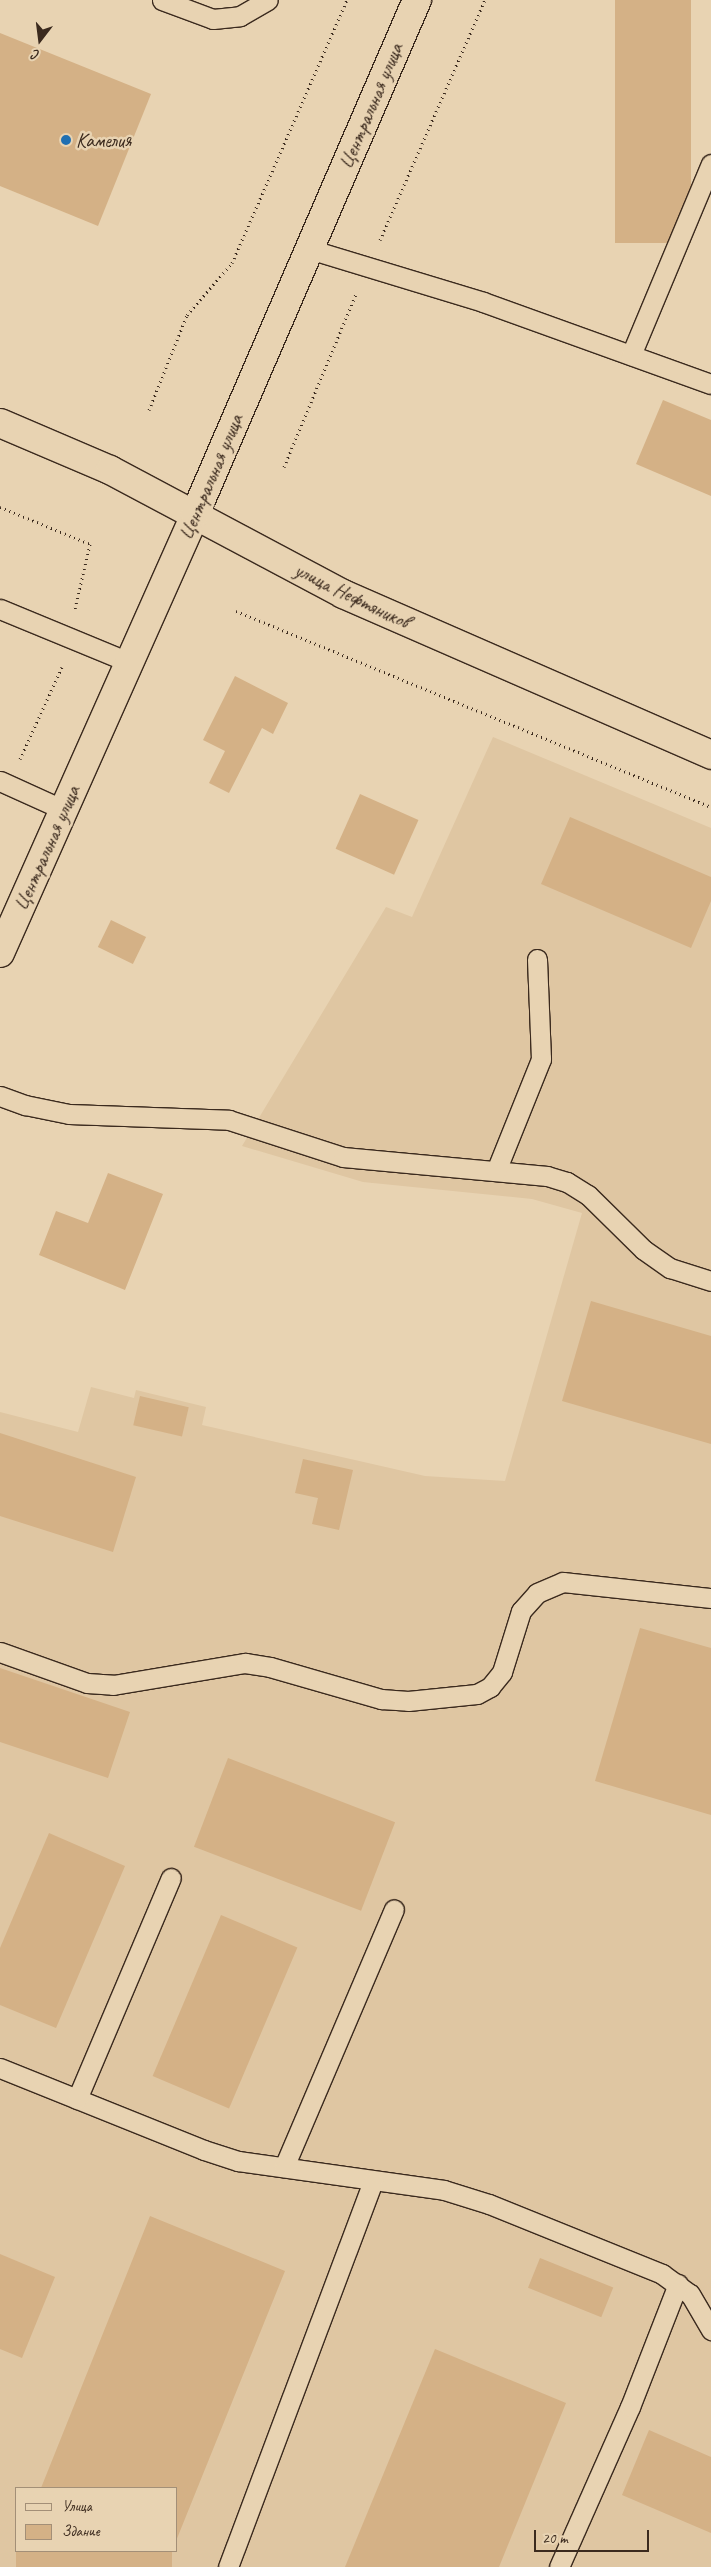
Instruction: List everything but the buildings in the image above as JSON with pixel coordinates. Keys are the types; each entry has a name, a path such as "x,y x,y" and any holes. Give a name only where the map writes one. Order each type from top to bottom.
{"street":[{"name":"Центральная улица","path":"0,953 131,663 417,0"},
{"name":"улица Нефтяников","path":"0,423 110,470 343,594 711,754"}],"lane":[{"path":"162,0 213,19 240,16 268,0"},
{"path":"631,355 711,164"},
{"path":"309,249 367,269 483,302 711,384"},
{"path":"0,610 131,663"},
{"path":"4,782 64,810"},
{"path":"496,1170 541,1060 537,959"},
{"path":"0,1096 25,1105 69,1114 229,1120 343,1157 546,1176 567,1182 588,1195 644,1250 670,1268 711,1281"},
{"path":"0,1652 87,1683 113,1685 224,1664 245,1662 270,1666 380,1699 408,1702 477,1694 490,1686 502,1672 521,1611 537,1593 563,1582 711,1598"},
{"path":"77,2099 171,1878"},
{"path":"284,2167 394,1909"},
{"path":"0,2068 204,2150 238,2161 444,2190 489,2204 662,2274 690,2294 711,2330"},
{"path":"228,2567 374,2180"},
{"path":"559,2567 630,2407 678,2284"}],"path":[{"path":"148,410 187,315 232,263 347,0"},
{"path":"284,467 367,269 485,0"},
{"path":"0,507 90,544 61,672 4,782"},
{"path":"236,611 711,807"}],"shaded area":[{"path":"493,737 711,828 711,2567 0,2567 0,1412 78,1432 91,1387 134,1398 136,1390 206,1407 202,1425 425,1476 505,1481 582,1213 532,1199 363,1182 242,1146 386,907 412,917"}],"place":[{"name":"Камелия","path":"66,140"}]}
